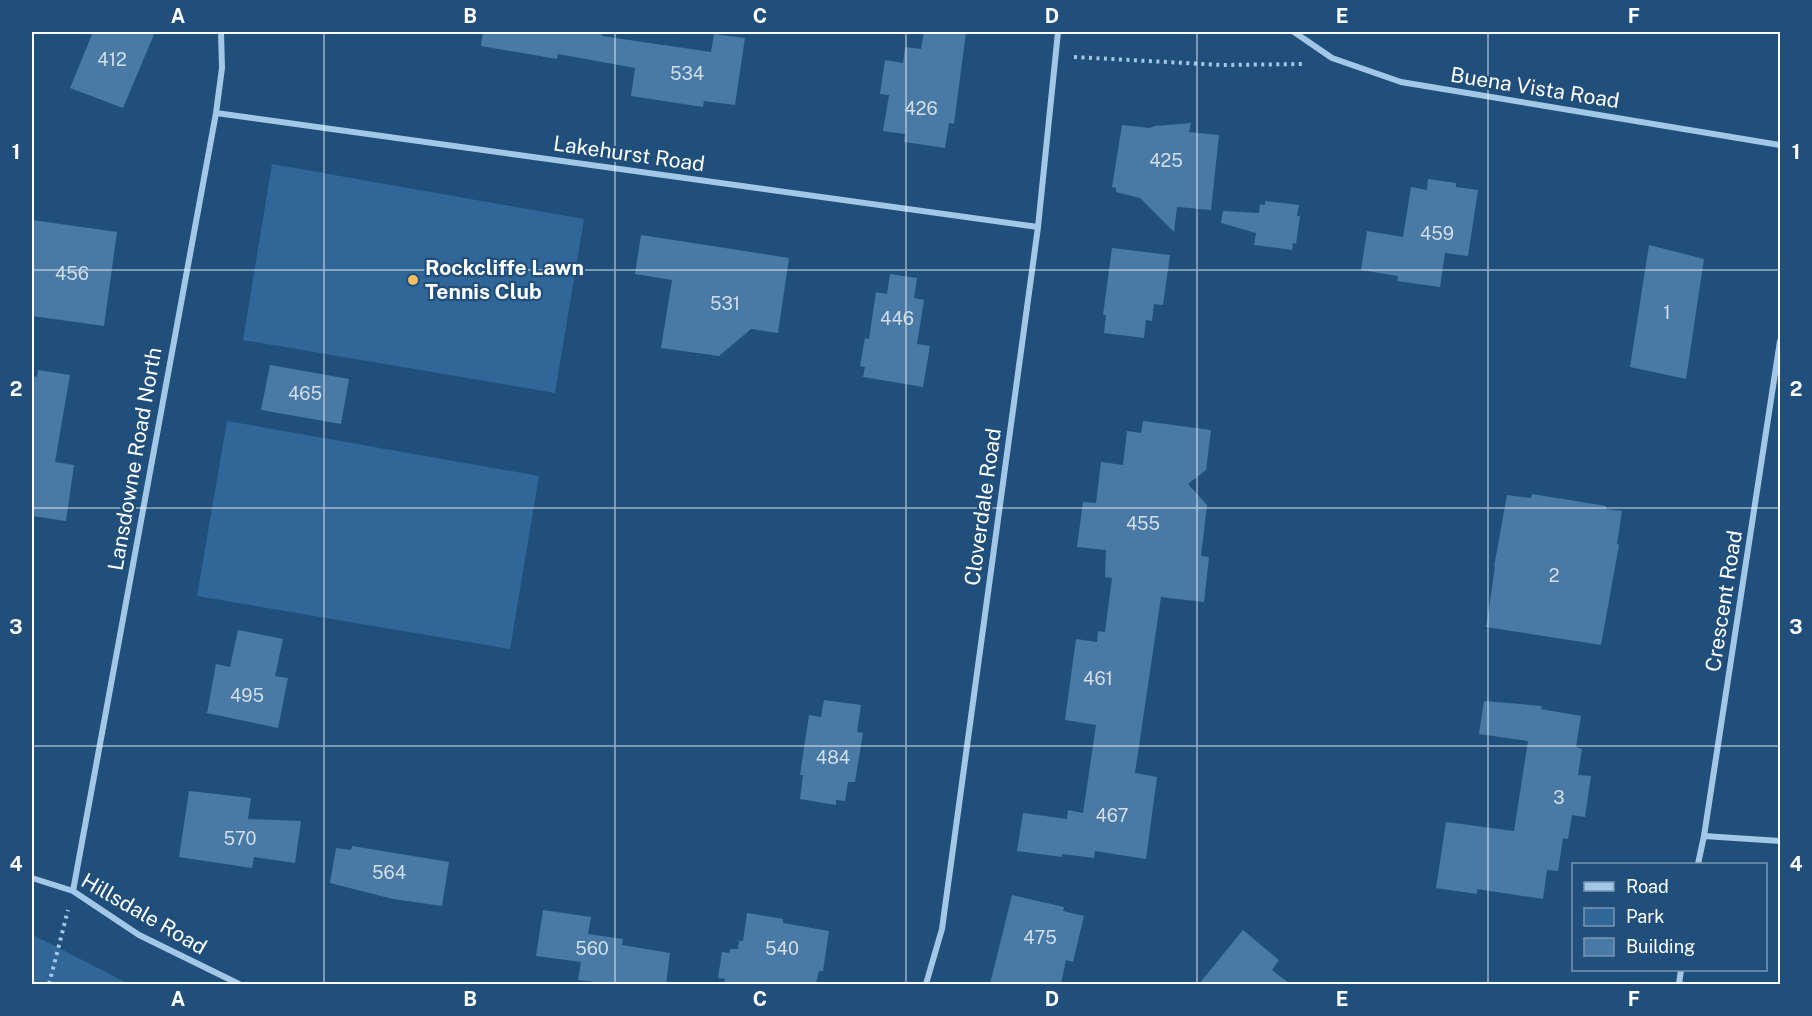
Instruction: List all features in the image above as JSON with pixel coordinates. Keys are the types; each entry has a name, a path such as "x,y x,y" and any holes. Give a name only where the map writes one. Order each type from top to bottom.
{"street":[{"name":"Lansdowne Road North","path":"73,891 216,113 222,68 221,32"},
{"name":"Cloverdale Road","path":"926,984 942,929 1038,227 1058,32"},
{"name":"Buena Vista Road","path":"1294,32 1332,58 1401,82 1780,145"},
{"name":"Lakehurst Road","path":"216,113 1038,227"},
{"name":"Crescent Road","path":"1698,863 1780,341"},
{"path":"1704,836 1780,841"},
{"name":"Hillsdale Road","path":"32,878 73,891 139,935 239,984"}],"path":[{"path":"1055,56 1222,65 1309,64"},
{"path":"49,984 73,891"}],"green space":[{"name":"Rockcliffe Lawn Tennis Club","path":"272,164 584,219 555,393 243,340"},
{"path":"227,421 539,476 510,649 197,596"},
{"path":"32,935 43,940 129,984 32,984"}],"building":[{"path":"93,32 155,32 123,108 70,88"},
{"path":"483,32 602,32 602,36 711,52 714,34 745,38 735,105 704,101 703,107 631,96 635,68 558,54 557,59 481,46"},
{"path":"924,32 966,32 954,124 949,123 945,148 904,142 905,134 883,131 889,95 880,94 885,60 903,63 905,47 921,49"},
{"path":"1191,123 1189,132 1219,135 1211,210 1177,207 1174,232 1140,198 1116,192 1116,188 1112,187 1122,125 1149,128"},
{"path":"1428,179 1456,183 1456,187 1478,190 1468,256 1445,253 1440,287 1397,281 1398,276 1361,270 1367,231 1403,237 1411,187 1427,190"},
{"path":"1265,201 1299,205 1297,216 1300,216 1296,244 1293,243 1292,250 1254,245 1256,233 1221,223 1223,211 1259,213 1260,204 1265,205"},
{"path":"32,220 117,232 104,326 32,316"},
{"path":"641,235 789,258 778,333 751,329 719,356 661,348 672,280 635,274"},
{"path":"1649,245 1704,259 1686,379 1630,367"},
{"path":"1112,248 1170,255 1163,305 1154,304 1152,321 1146,320 1144,338 1104,333 1106,315 1103,315"},
{"path":"890,274 917,278 914,298 924,300 917,344 930,346 923,387 863,377 865,367 860,366 865,338 869,339 876,292 887,294"},
{"path":"270,365 349,379 341,424 261,410"},
{"path":"38,370 70,375 55,462 74,465 66,521 32,516 32,376 37,377"},
{"path":"1143,421 1211,430 1206,470 1188,484 1207,505 1201,556 1209,557 1204,602 1161,597 1135,773 1157,777 1146,859 1095,851 1094,858 1062,854 1062,857 1017,851 1023,813 1067,819 1068,810 1083,813 1096,725 1065,720 1076,639 1097,642 1098,631 1105,632 1112,578 1105,577 1106,550 1077,547 1083,502 1096,503 1101,462 1123,465 1127,431 1141,433"},
{"path":"1532,494 1606,506 1606,509 1622,511 1617,544 1619,545 1601,645 1486,627 1507,495 1531,498"},
{"path":"238,630 283,639 275,676 288,678 278,728 207,713 216,664 230,667"},
{"path":"824,700 861,705 857,732 863,733 855,782 848,782 845,801 836,800 836,805 800,799 803,775 800,775 809,715 821,717"},
{"path":"1484,701 1542,706 1541,709 1581,716 1576,747 1582,749 1578,775 1591,776 1585,817 1572,815 1568,839 1563,838 1558,871 1547,870 1543,899 1477,889 1477,894 1436,888 1446,822 1514,831 1528,741 1479,734"},
{"path":"189,791 251,798 248,819 301,821 295,863 254,857 252,868 179,857"},
{"path":"352,846 449,862 442,906 393,899 330,883 336,848 351,850"},
{"path":"1012,895 1064,907 1063,911 1084,916 1073,962 1066,960 1061,984 990,984"},
{"path":"543,910 591,917 588,934 623,939 622,945 670,953 666,984 610,984 578,980 581,962 536,956"},
{"path":"747,913 783,919 783,923 829,931 823,971 819,971 816,984 724,984 725,979 718,978 722,952 729,953 730,949 738,949 739,941 743,941"},
{"path":"1243,930 1279,960 1272,970 1290,984 1199,984"}],"place":[{"name":"Rockcliffe Lawn Tennis Club","path":"413,280"}]}
